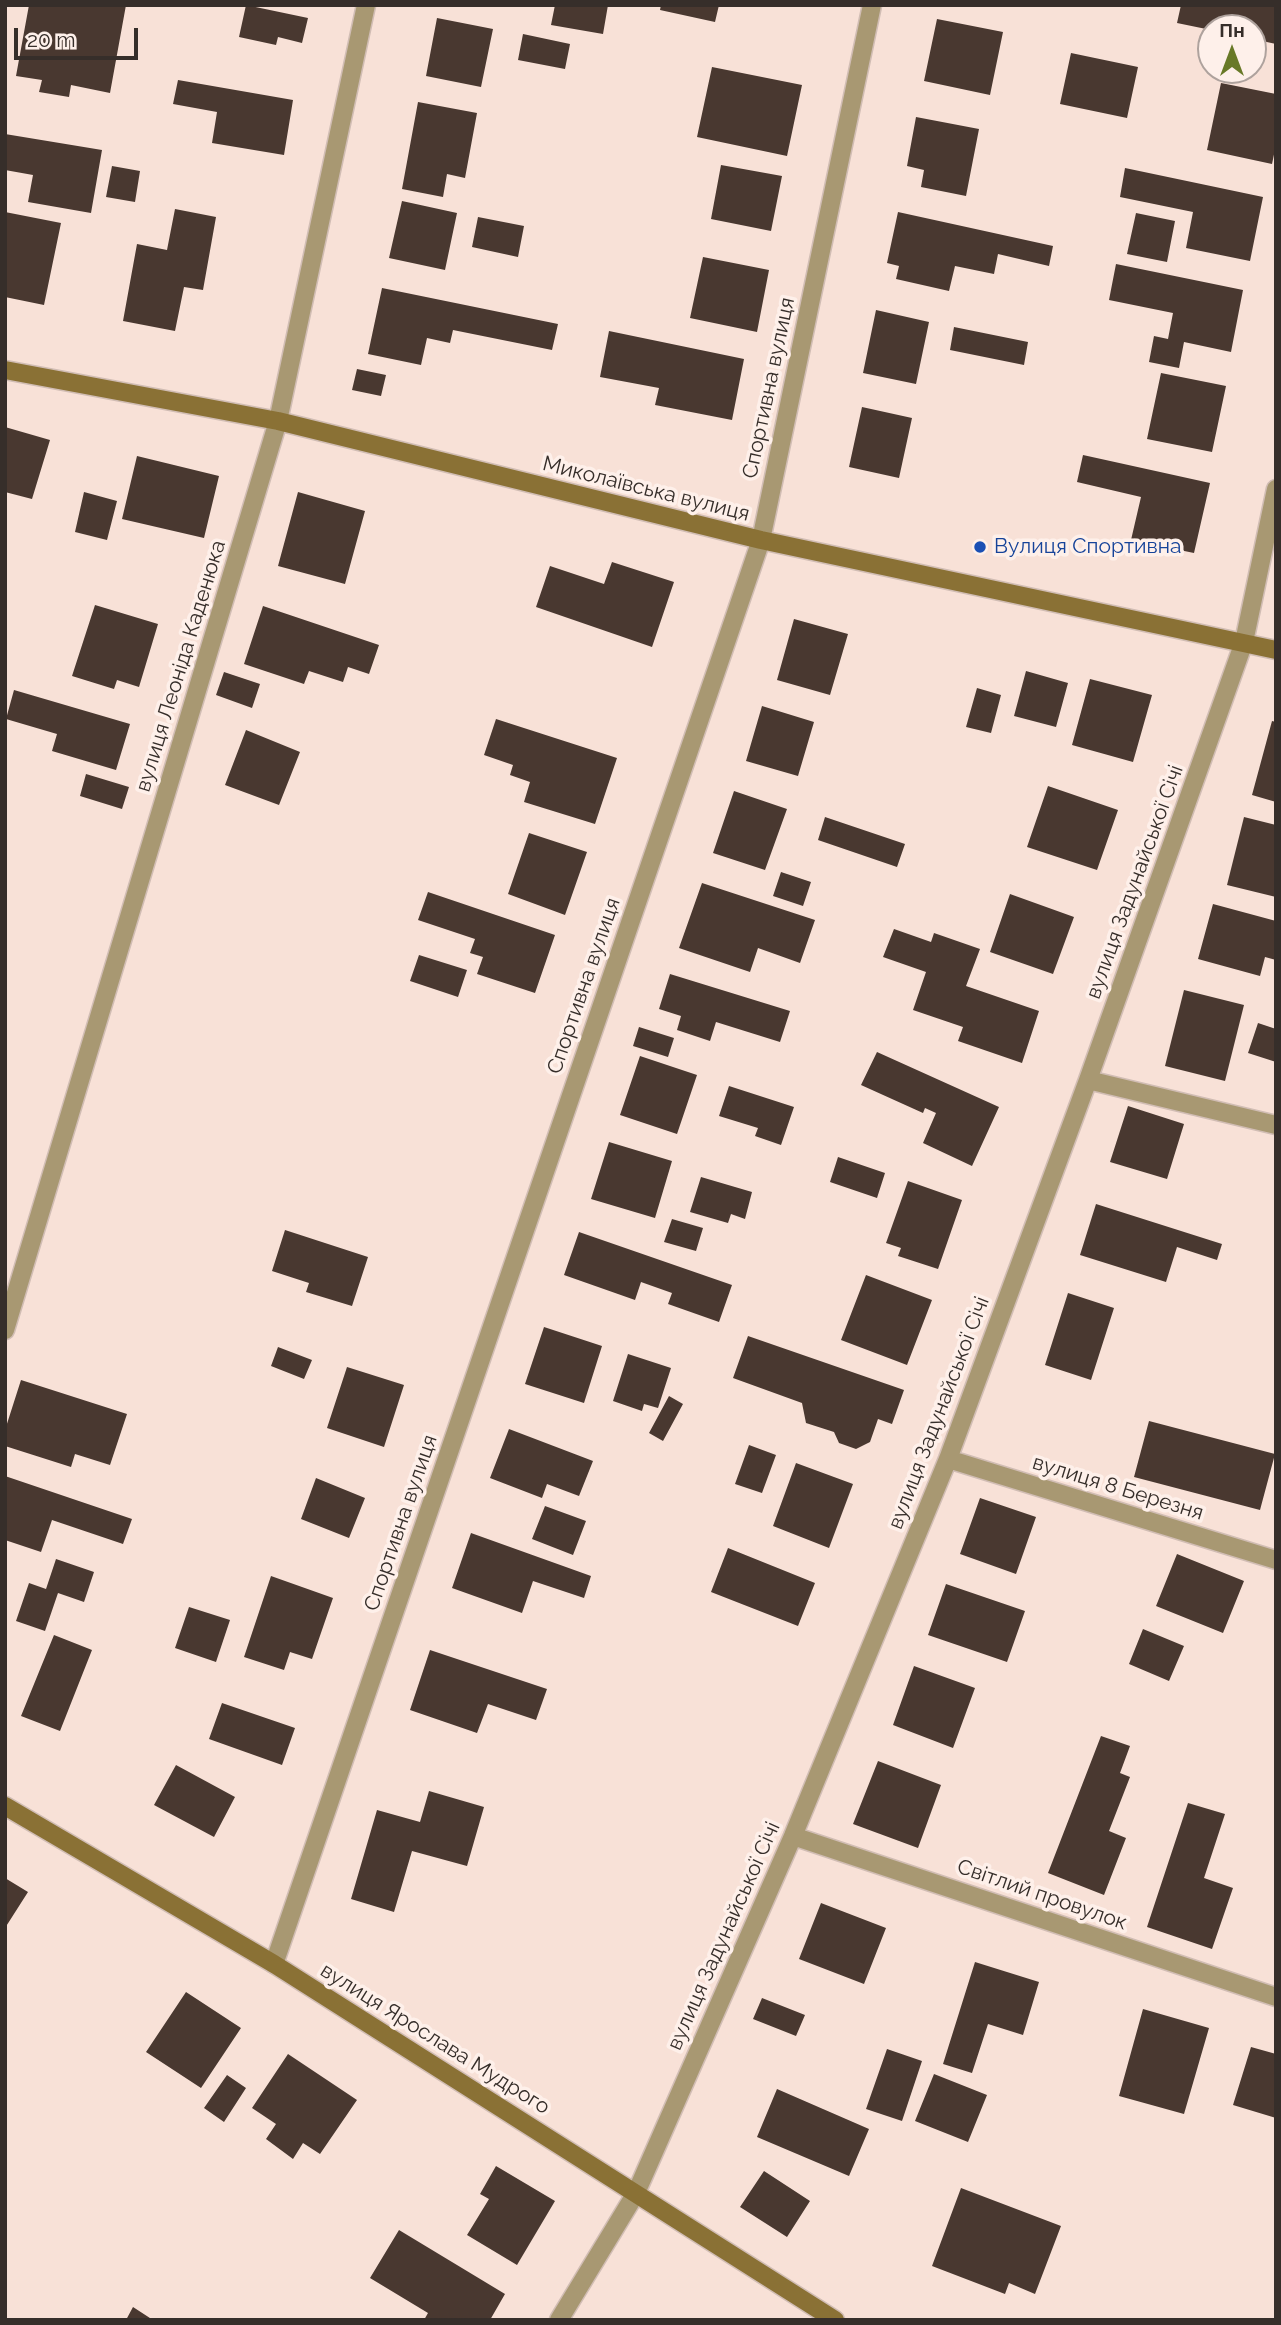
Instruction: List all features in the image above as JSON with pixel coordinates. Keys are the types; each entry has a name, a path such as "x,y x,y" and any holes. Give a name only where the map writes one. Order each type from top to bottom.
{"street":[{"name":"вулиця Леоніда Каденюка","path":"5,1330 278,421 366,5"},
{"name":"Спортивна вулиця","path":"274,1964 761,540 872,5"},
{"name":"Миколаївська вулиця","path":"5,370 278,421 761,540 1276,650"},
{"name":"вулиця Задунайської Січі","path":"559,2320 636,2193 793,1836 948,1459 1088,1080 1244,642 1276,489"},
{"path":"1088,1080 1276,1125"},
{"name":"вулиця 8 Березня","path":"948,1459 1276,1560"},
{"name":"вулиця Ярослава Мудрого","path":"5,1806 274,1964 835,2320"},
{"name":"Світлий провулок","path":"793,1836 1276,1997"}],"building":[{"path":"29,5 126,5 110,93 71,85 69,97 39,92 42,80 16,76"},
{"path":"246,5 308,18 302,43 278,37 276,45 239,37"},
{"path":"555,5 608,5 603,34 551,25"},
{"path":"661,5 719,5 715,22 660,10"},
{"path":"1181,5 1276,5 1276,44 1267,42 1267,14 1197,14 1197,27 1177,23"},
{"path":"437,18 493,29 481,87 426,76"},
{"path":"937,19 1003,32 990,95 924,81"},
{"path":"523,34 570,44 565,69 518,60"},
{"path":"1071,53 1138,67 1127,118 1060,104"},
{"path":"712,67 802,85 787,156 697,137"},
{"path":"178,80 293,100 284,155 212,143 217,112 173,104"},
{"path":"1221,84 1276,94 1276,145 1272,164 1207,150"},
{"path":"418,102 477,113 465,178 447,174 443,197 402,189"},
{"path":"916,117 979,129 966,196 921,187 924,170 907,166"},
{"path":"5,134 102,150 91,213 28,202 33,175 5,170"},
{"path":"721,165 782,176 771,231 711,219"},
{"path":"112,166 140,171 135,202 106,197"},
{"path":"1125,168 1263,197 1250,261 1186,248 1193,212 1120,197"},
{"path":"402,201 457,213 445,270 389,258"},
{"path":"175,209 216,217 203,290 184,287 175,331 123,321 137,244 167,250"},
{"path":"5,212 61,223 44,305 5,297"},
{"path":"898,212 1053,246 1049,266 998,254 994,274 955,266 949,291 896,279 899,266 887,263"},
{"path":"1136,213 1175,221 1167,262 1127,254"},
{"path":"478,217 524,226 518,257 472,247"},
{"path":"703,257 769,270 757,332 690,318"},
{"path":"1116,264 1243,290 1231,352 1184,342 1179,368 1149,362 1154,336 1168,339 1173,313 1109,300"},
{"path":"382,288 558,324 552,350 453,330 450,343 427,338 421,365 368,354"},
{"path":"876,310 929,322 916,384 863,373"},
{"path":"954,327 1028,342 1024,365 950,350"},
{"path":"609,331 744,359 732,420 655,405 659,388 600,377"},
{"path":"357,369 386,375 381,396 352,390"},
{"path":"1161,373 1226,386 1212,452 1147,439"},
{"path":"862,407 912,418 899,478 849,467"},
{"path":"5,427 50,440 32,499 5,492"},
{"path":"1083,455 1210,483 1194,553 1131,540 1141,497 1077,482"},
{"path":"137,456 219,476 204,538 122,519"},
{"path":"84,492 117,501 107,540 75,532"},
{"path":"298,492 365,511 345,584 278,566"},
{"path":"612,562 674,582 652,647 536,607 550,566 604,584"},
{"path":"95,605 158,624 139,687 117,680 114,689 72,676"},
{"path":"263,606 379,645 369,674 348,667 343,682 309,671 304,684 244,664"},
{"path":"794,619 848,634 830,695 777,680"},
{"path":"1026,671 1068,683 1056,727 1014,716"},
{"path":"224,672 260,684 252,708 216,695"},
{"path":"1090,679 1152,695 1133,762 1072,745"},
{"path":"977,688 1001,695 991,733 966,727"},
{"path":"14,690 130,724 116,770 52,751 57,734 6,719"},
{"path":"762,706 814,722 798,776 746,761"},
{"path":"496,719 617,758 595,824 524,802 530,782 510,775 513,765 484,755"},
{"path":"1272,721 1276,722 1276,802 1252,795"},
{"path":"246,730 300,752 279,805 225,785"},
{"path":"86,774 129,787 122,809 80,796"},
{"path":"1048,786 1118,810 1097,870 1027,847"},
{"path":"734,791 787,809 765,870 713,853"},
{"path":"825,817 905,844 897,867 818,840"},
{"path":"1244,817 1276,825 1276,897 1227,885"},
{"path":"529,833 587,852 565,915 508,894"},
{"path":"781,872 811,882 803,906 773,896"},
{"path":"702,883 815,920 800,963 758,948 750,972 679,948"},
{"path":"428,892 555,935 535,993 477,974 483,957 470,953 475,939 418,920"},
{"path":"1010,894 1074,917 1053,974 990,952"},
{"path":"1213,904 1276,921 1276,960 1265,957 1260,976 1198,959"},
{"path":"894,929 931,942 934,933 980,949 966,986 1039,1011 1022,1063 958,1041 963,1027 913,1010 926,972 883,957"},
{"path":"419,955 467,970 458,997 410,981"},
{"path":"670,974 790,1011 780,1042 716,1022 710,1041 677,1030 681,1016 659,1009"},
{"path":"1184,990 1244,1005 1225,1081 1165,1066"},
{"path":"1258,1023 1276,1029 1276,1062 1248,1053"},
{"path":"639,1027 674,1038 668,1057 633,1046"},
{"path":"877,1052 999,1107 972,1166 923,1143 936,1113 925,1108 923,1113 861,1085"},
{"path":"640,1056 697,1075 677,1134 620,1115"},
{"path":"729,1086 794,1107 781,1145 755,1136 758,1128 719,1116"},
{"path":"1128,1106 1184,1124 1167,1179 1110,1162"},
{"path":"609,1142 672,1161 655,1218 591,1199"},
{"path":"838,1157 885,1173 877,1198 830,1182"},
{"path":"701,1177 752,1192 745,1219 731,1214 728,1223 690,1212"},
{"path":"908,1181 962,1200 938,1269 898,1256 901,1248 886,1243"},
{"path":"1096,1204 1222,1244 1217,1260 1177,1247 1166,1282 1080,1255"},
{"path":"672,1219 703,1228 696,1251 664,1242"},
{"path":"285,1230 368,1257 352,1306 306,1292 309,1283 272,1271"},
{"path":"579,1232 732,1285 719,1322 668,1304 672,1293 641,1282 635,1300 564,1275"},
{"path":"866,1275 932,1300 907,1365 841,1340"},
{"path":"1068,1293 1114,1308 1091,1380 1045,1365"},
{"path":"544,1327 602,1346 584,1403 525,1384"},
{"path":"748,1336 904,1390 892,1424 878,1419 870,1442 856,1449 839,1443 834,1432 806,1423 802,1403 733,1378"},
{"path":"278,1347 312,1360 304,1379 271,1366"},
{"path":"628,1354 671,1368 658,1408 644,1404 642,1411 613,1401"},
{"path":"347,1367 404,1385 384,1447 327,1428"},
{"path":"21,1380 127,1414 110,1465 75,1454 71,1467 5,1446 5,1430"},
{"path":"669,1396 683,1404 663,1441 649,1433"},
{"path":"1149,1421 1275,1454 1260,1510 1134,1477"},
{"path":"509,1429 593,1461 579,1496 547,1484 542,1498 490,1478"},
{"path":"749,1445 776,1455 762,1493 735,1484"},
{"path":"796,1463 853,1484 829,1548 773,1526"},
{"path":"5,1476 132,1519 123,1544 52,1520 41,1552 5,1540"},
{"path":"316,1478 365,1498 349,1538 301,1519"},
{"path":"980,1498 1036,1517 1016,1574 960,1554"},
{"path":"545,1506 586,1521 573,1555 532,1539"},
{"path":"471,1533 591,1576 584,1598 533,1581 522,1613 452,1588"},
{"path":"728,1548 815,1583 798,1626 711,1592"},
{"path":"1177,1554 1244,1581 1223,1633 1156,1606"},
{"path":"56,1559 94,1572 84,1602 58,1593 45,1631 16,1621 29,1583 46,1589"},
{"path":"271,1576 333,1598 312,1659 290,1652 284,1670 244,1657"},
{"path":"946,1584 1025,1611 1007,1662 928,1635"},
{"path":"189,1607 230,1620 216,1662 175,1648"},
{"path":"1143,1629 1184,1646 1169,1681 1129,1664"},
{"path":"54,1635 92,1650 60,1731 21,1716"},
{"path":"430,1650 547,1689 536,1720 488,1704 477,1733 410,1710"},
{"path":"914,1666 975,1688 953,1748 893,1725"},
{"path":"222,1703 295,1728 282,1765 209,1739"},
{"path":"1101,1736 1130,1746 1120,1773 1130,1777 1109,1831 1126,1838 1104,1895 1048,1873"},
{"path":"878,1761 941,1785 918,1848 853,1824"},
{"path":"176,1765 235,1797 214,1837 154,1805"},
{"path":"429,1791 484,1807 467,1866 412,1851 394,1912 351,1899 377,1810 420,1822"},
{"path":"1188,1803 1225,1814 1204,1878 1233,1888 1212,1949 1147,1927"},
{"path":"5,1878 28,1892 5,1928"},
{"path":"821,1903 886,1928 864,1984 799,1959"},
{"path":"975,1962 1039,1982 1023,2035 988,2024 972,2073 943,2064"},
{"path":"186,1992 241,2028 201,2088 146,2052"},
{"path":"762,1998 805,2015 796,2036 753,2019"},
{"path":"1143,2009 1209,2028 1184,2114 1119,2096"},
{"path":"1251,2047 1276,2054 1276,2118 1233,2105"},
{"path":"887,2049 922,2061 902,2121 866,2109"},
{"path":"288,2054 357,2100 320,2154 303,2143 293,2159 266,2139 276,2124 252,2108"},
{"path":"934,2074 987,2095 968,2142 915,2121"},
{"path":"227,2075 246,2088 224,2122 204,2108"},
{"path":"777,2089 869,2129 849,2176 757,2137"},
{"path":"496,2166 555,2201 517,2265 467,2235 489,2199 480,2194"},
{"path":"764,2171 810,2201 787,2237 740,2207"},
{"path":"961,2188 1061,2226 1035,2294 1009,2283 1005,2294 932,2266"},
{"path":"399,2230 505,2294 490,2320 424,2320 428,2313 370,2278"},
{"path":"133,2307 153,2320 126,2320"}],"place":[{"name":"Вулиця Спортивна","path":"980,547"}]}
